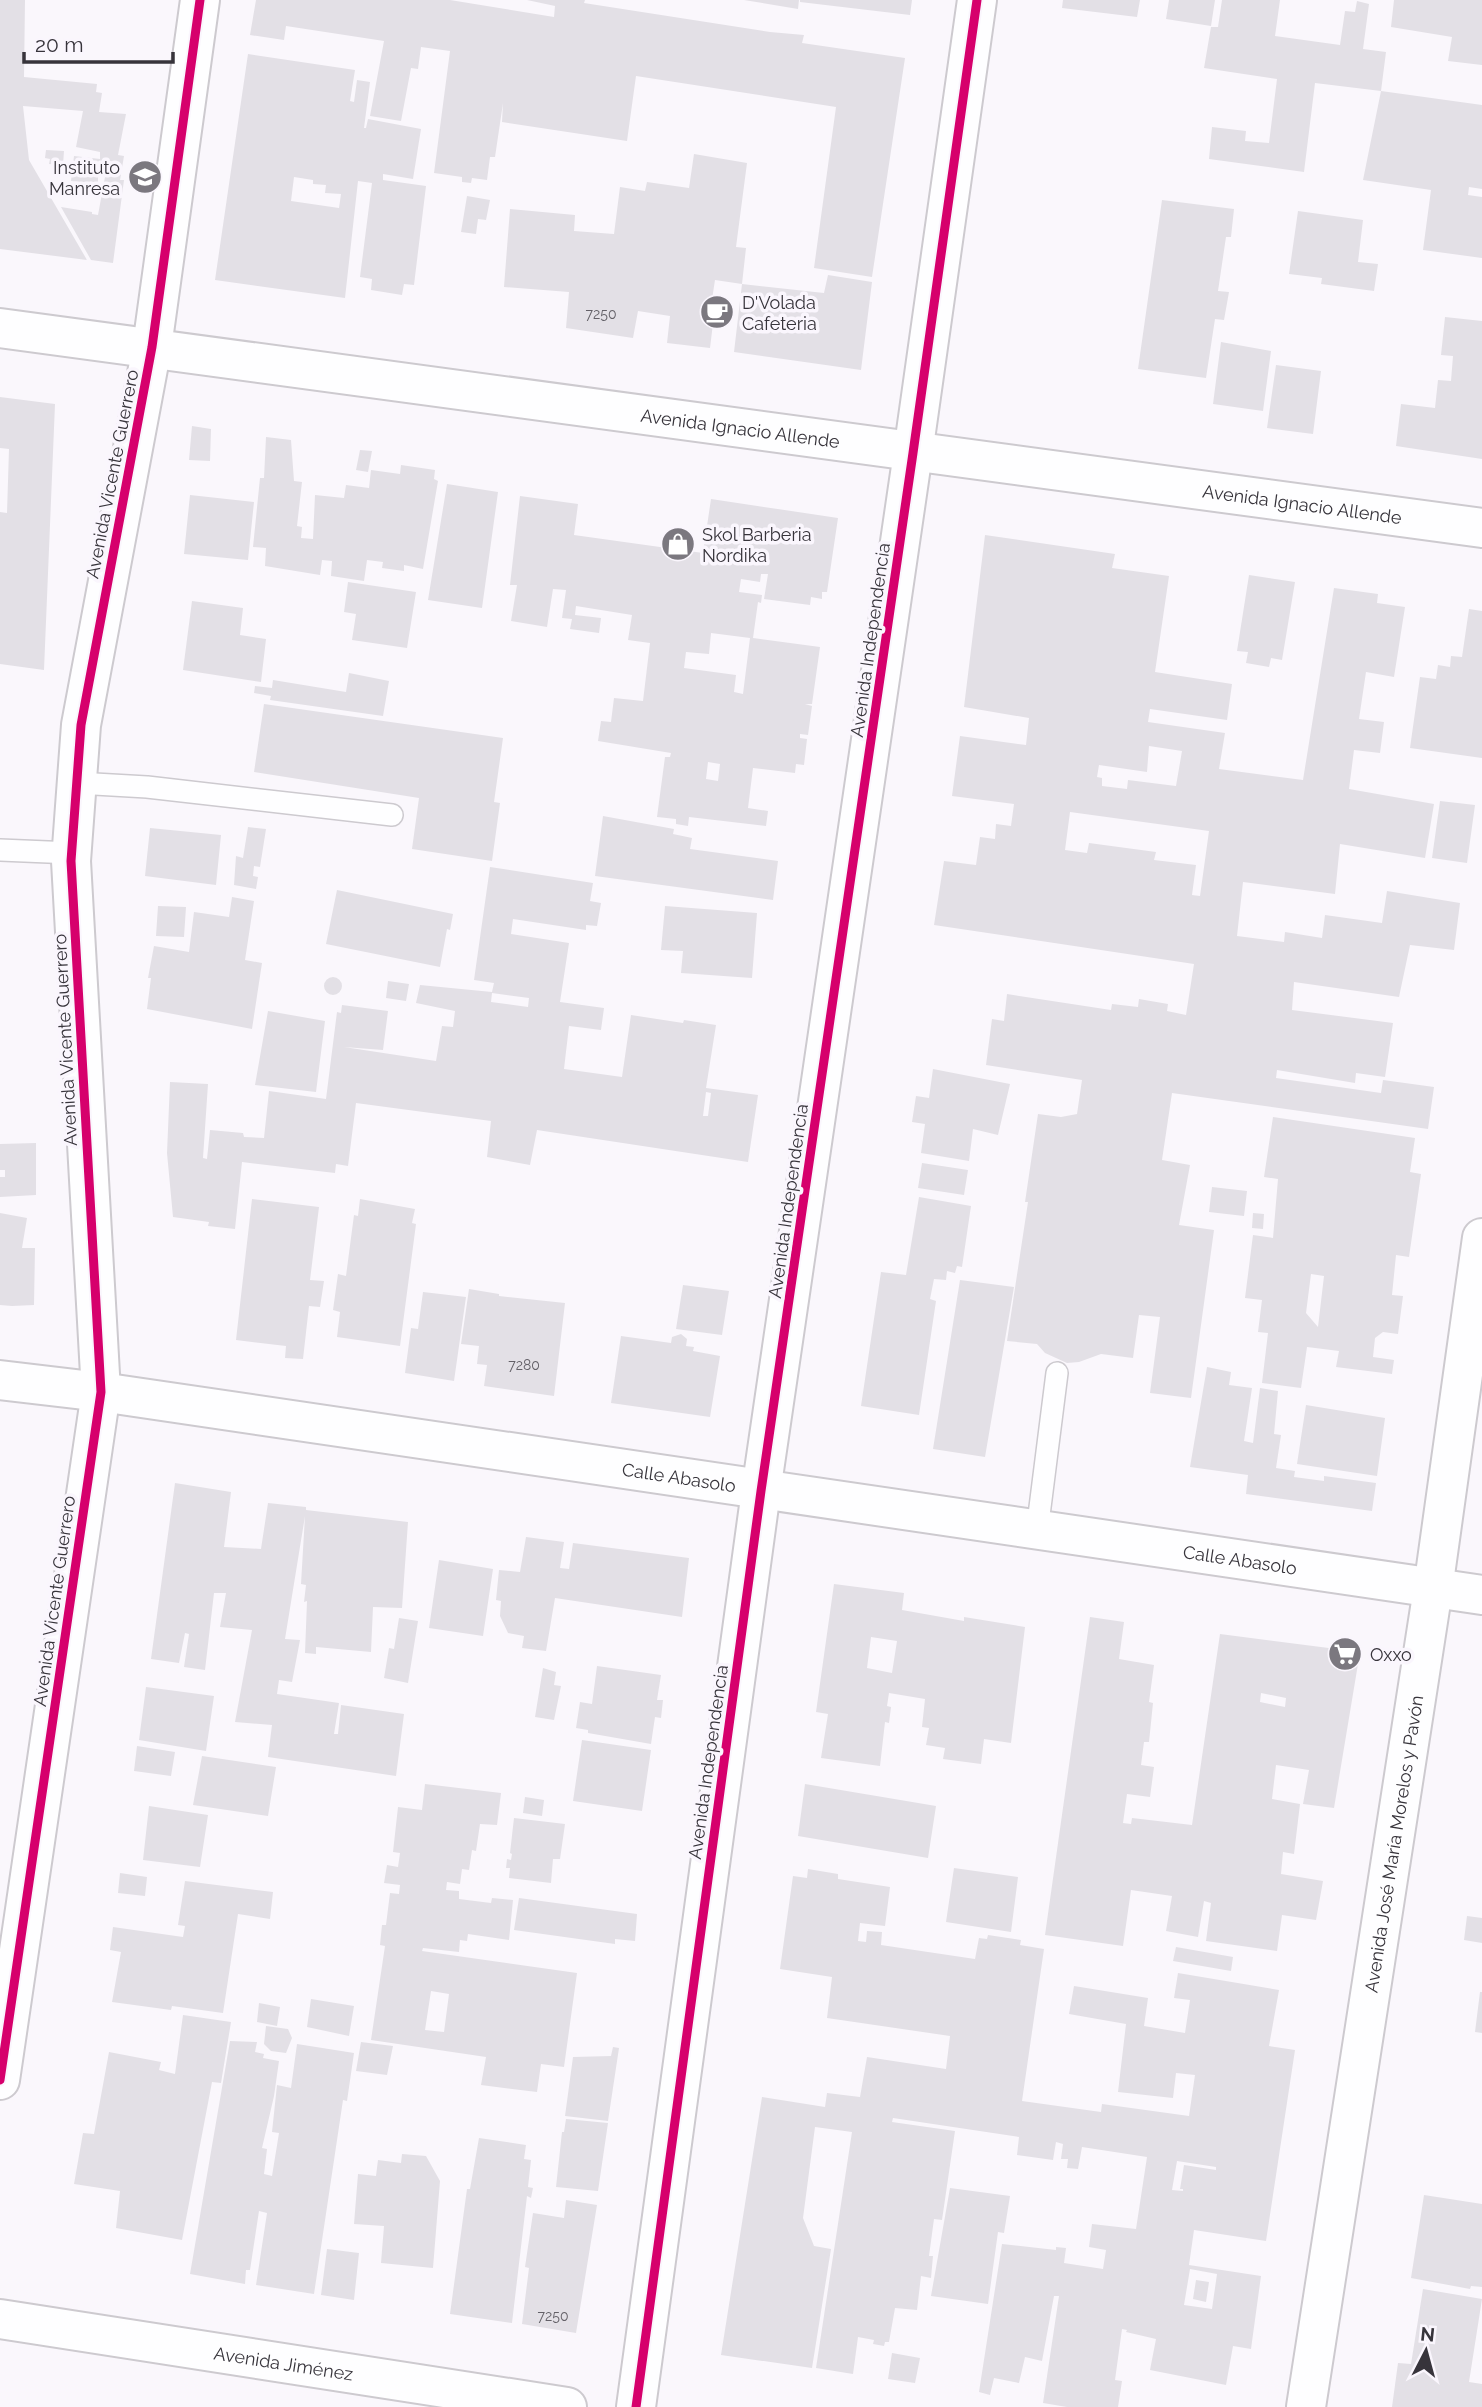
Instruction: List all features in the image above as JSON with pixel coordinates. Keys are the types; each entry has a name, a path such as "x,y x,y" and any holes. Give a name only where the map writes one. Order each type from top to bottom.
{"street":[{"name":"Avenida Vicente Guerrero","path":"0,2080 101,1392 72,853 81,725 152,347 200,0"},
{"name":"Avenida Independencia","path":"636,2407 761,1490 977,0"},
{"name":"Avenida Ignacio Allende","path":"0,328 1482,528"},
{"name":"Avenida José María Morelos y Pavón","path":"1306,2407 1433,1589 1482,1238"},
{"name":"Calle Abasolo","path":"0,1380 101,1392 1482,1595"},
{"name":"Avenida Jiménez","path":"0,2319 567,2407"}],"lane":[{"path":"77,783 147,787 392,815"},
{"path":"0,850 72,853"},
{"path":"1037,1531 1057,1373"}],"building":[{"path":"0,0 25,0 24,77 97,84 96,92 102,93 99,112 126,114 118,155 124,156 120,180 124,180 113,263 91,260 61,207 98,215 105,177 98,177 98,184 71,181 74,156 100,159 100,152 76,147 83,111 23,106 29,160 87,260 0,249"},
{"path":"256,0 450,0 554,17 555,6 527,0 585,0 584,3 804,35 802,43 905,58 872,277 814,268 836,107 636,76 627,141 502,122 503,103 495,157 490,157 487,180 472,178 471,183 462,182 462,177 434,173 450,51 421,47 418,69 411,68 401,121 370,116 384,41 286,26 284,40 250,35"},
{"path":"744,0 799,0 798,9"},
{"path":"800,0 912,0 910,15"},
{"path":"1063,0 1140,0 1137,17 1062,8"},
{"path":"1169,0 1215,0 1211,26 1166,19"},
{"path":"1222,0 1280,0 1275,36 1340,45 1345,11 1355,12 1357,1 1369,4 1363,49 1386,52 1381,91 1315,83 1304,172 1209,159 1212,127 1246,131 1245,141 1269,143 1277,79 1204,68 1211,27 1218,27"},
{"path":"1394,0 1482,0 1482,65 1448,61 1452,37 1391,27"},
{"path":"248,54 355,70 350,101 354,102 357,80 370,82 364,128 368,119 421,129 413,179 383,174 383,180 426,186 414,285 404,284 402,295 371,290 372,279 360,277 372,183 358,181 345,298 215,280","holes":["294,177 313,180 313,184 326,185 325,193 341,194 339,208 291,201"]},
{"path":"1381,91 1482,105 1482,189 1469,187 1468,195 1482,197 1482,258 1423,250 1431,190 1363,180"},
{"path":"46,150 64,151 63,165 49,164 50,159 45,158"},
{"path":"694,154 747,163 736,247 746,248 742,284 715,280 710,348 667,343 670,316 638,311 633,338 566,328 569,292 504,287 510,209 575,215 574,231 614,234 620,187 645,191 647,182 689,188"},
{"path":"467,196 490,200 486,220 478,219 476,234 461,232"},
{"path":"1162,200 1234,209 1231,237 1226,237 1218,291 1229,292 1224,320 1215,319 1206,378 1138,369"},
{"path":"1298,211 1363,220 1358,262 1378,264 1374,291 1321,284 1322,278 1289,274"},
{"path":"828,275 872,282 861,370 734,352 742,284 824,293"},
{"path":"1445,317 1482,321 1482,459 1396,446 1401,404 1435,408 1438,380 1451,381 1453,356 1441,355"},
{"path":"1221,342 1271,351 1263,411 1213,404"},
{"path":"1276,365 1321,371 1313,434 1267,428"},
{"path":"0,397 55,404 44,670 0,664 0,512 7,513 9,449 0,448"},
{"path":"192,426 211,429 210,461 189,460"},
{"path":"266,437 291,440 294,481 302,482 297,526 302,527 301,538 313,539 315,495 344,498 346,485 369,488 371,470 400,474 401,465 435,470 434,479 438,481 423,569 404,565 404,571 382,568 383,562 367,560 364,581 331,576 332,561 322,560 320,575 265,566 266,548 253,547 260,478 264,478"},
{"path":"360,450 372,451 368,472 356,470"},
{"path":"447,484 498,492 482,608 428,600"},
{"path":"190,495 254,502 248,560 184,554"},
{"path":"520,496 578,504 574,535 703,553 711,499 838,518 827,592 822,592 822,599 811,597 810,605 764,599 768,574 761,574 760,582 741,579 739,592 762,595 761,603 758,602 753,638 820,647 812,704 805,704 812,706 808,735 800,734 800,738 807,739 804,765 796,764 795,773 753,768 748,808 768,811 766,826 689,817 688,826 676,824 676,819 657,817 665,757 670,757 671,753 598,741 601,721 611,722 614,698 643,701 650,643 628,640 632,615 576,606 575,615 601,618 599,633 570,629 572,619 562,618 566,590 553,589 547,627 511,621 517,585 510,585","holes":["711,633 750,638 743,694 734,692 736,675 684,668 686,652 709,654","708,762 720,764 718,781 706,779"]},
{"path":"985,535 1115,554 1112,568 1169,576 1155,672 1232,684 1227,720 1150,709 1148,722 1225,733 1219,769 1303,780 1334,588 1378,594 1377,603 1405,607 1394,677 1366,672 1359,719 1384,722 1380,753 1354,750 1349,789 1434,804 1425,858 1340,844 1335,894 1243,882 1237,936 1284,942 1285,932 1322,938 1325,915 1382,923 1387,891 1460,903 1454,950 1410,945 1399,997 1294,982 1292,1010 1393,1023 1385,1077 1356,1073 1355,1083 1277,1070 1276,1078 1381,1093 1383,1080 1434,1087 1428,1129 1172,1093 1162,1160 1190,1165 1179,1225 1214,1230 1191,1398 1150,1393 1160,1317 1139,1315 1133,1358 1101,1354 1079,1362 1067,1363 1045,1353 1037,1344 1007,1341 1038,1114 1061,1117 1077,1114 1082,1080 986,1065 992,1019 1004,1021 1007,994 1111,1010 1112,1004 1138,1007 1139,999 1168,1004 1167,1011 1186,1015 1194,964 934,925 944,861 976,865 980,837 995,839 996,824 1011,826 1014,804 952,796 960,736 1026,745 1029,718 964,707","holes":["1149,746 1182,751 1176,786 1128,780 1127,789 1102,786 1102,778 1097,777 1099,765 1147,772","1070,812 1209,831 1200,896 1192,895 1196,865 1154,860 1156,852 1089,843 1087,853 1065,850"]},
{"path":"1249,575 1295,582 1282,660 1271,658 1269,667 1246,663 1248,652 1237,651"},
{"path":"348,582 416,592 407,648 352,640 356,614 344,612"},
{"path":"192,601 243,608 240,635 266,639 261,682 183,670"},
{"path":"1469,609 1482,611 1482,758 1410,748 1420,677 1436,679 1438,665 1450,667 1451,656 1462,657"},
{"path":"349,673 389,681 383,716 270,700 271,696 254,693 255,686 272,688 273,680 346,692"},
{"path":"264,704 503,738 494,802 500,803 492,861 412,849 419,798 254,772"},
{"path":"1440,801 1475,805 1467,863 1432,858"},
{"path":"603,816 674,829 673,834 692,838 690,849 778,861 773,900 595,876"},
{"path":"248,827 266,829 260,867 254,866 253,876 258,877 256,889 234,885 236,856 243,858"},
{"path":"150,828 221,835 216,885 145,876"},
{"path":"490,867 593,883 590,901 601,903 597,926 586,925 586,930 513,919 511,934 569,943 560,1002 604,1008 601,1030 569,1026 564,1069 622,1077 631,1015 716,1025 706,1088 758,1095 748,1162 537,1130 530,1165 487,1157 491,1121 356,1103 348,1166 336,1164 335,1173 242,1162 235,1229 208,1226 209,1222 173,1217 167,1153 170,1082 208,1084 203,1158 207,1159 210,1130 264,1138 269,1091 326,1099 337,1012 341,1013 342,1005 388,1011 383,1050 344,1047 436,1061 442,1026 453,1027 455,1011 416,1003 420,985 492,992 494,983 474,980","holes":["492,993 529,998 528,1007 491,1002","706,1092 711,1093 708,1116 703,1116"]},
{"path":"337,890 453,914 450,930 447,929 440,967 326,944"},
{"path":"232,897 254,901 245,960 262,963 252,1029 147,1009 151,978 148,978 154,946 189,952 194,912 229,917"},
{"path":"158,906 186,907 184,937 156,936"},
{"path":"665,906 757,913 752,978 681,973 683,951 661,950"},
{"path":"333,977 339,980 342,986 339,992 333,995 327,992 324,986 327,980"},
{"path":"388,981 409,984 406,1001 386,998"},
{"path":"268,1011 325,1021 316,1092 255,1085"},
{"path":"933,1069 1010,1084 998,1135 973,1129 969,1161 921,1153 925,1124 912,1122 916,1096 929,1098"},
{"path":"1273,1117 1415,1138 1410,1172 1421,1174 1409,1257 1396,1255 1392,1295 1403,1296 1398,1334 1383,1332 1375,1338 1373,1357 1394,1360 1392,1374 1336,1367 1339,1351 1307,1347 1301,1388 1262,1383 1268,1333 1258,1332 1262,1300 1245,1298 1253,1235 1273,1238 1278,1179 1264,1177","holes":["1311,1274 1324,1276 1318,1327 1306,1313"]},
{"path":"36,1143 36,1195 0,1197 0,1177 5,1177 5,1170 0,1170 0,1144"},
{"path":"922,1163 968,1170 964,1195 918,1188"},
{"path":"1212,1187 1247,1191 1244,1216 1209,1212"},
{"path":"919,1197 971,1206 962,1267 957,1266 955,1273 947,1271 946,1280 934,1279 930,1299 936,1301 919,1415 861,1406 881,1272 906,1275"},
{"path":"252,1199 319,1207 310,1280 324,1281 320,1307 309,1306 303,1359 285,1358 286,1346 236,1340"},
{"path":"360,1199 415,1209 412,1223 416,1224 400,1346 337,1337 340,1312 333,1310 338,1274 346,1276 354,1215 358,1216"},
{"path":"0,1213 27,1218 22,1248 35,1248 34,1305 0,1305"},
{"path":"1253,1213 1264,1214 1263,1229 1252,1228"},
{"path":"960,1280 1014,1287 985,1457 933,1449"},
{"path":"683,1285 729,1291 722,1335 676,1329"},
{"path":"469,1289 499,1296 565,1303 554,1396 484,1386 487,1365 477,1364 479,1346 461,1344"},
{"path":"423,1292 466,1297 454,1381 405,1373 411,1328 418,1329"},
{"path":"681,1334 687,1339 686,1346 694,1347 693,1351 720,1356 710,1417 611,1403 621,1336 671,1343 672,1337"},
{"path":"1207,1367 1231,1372 1229,1385 1252,1388 1244,1441 1253,1443 1260,1388 1278,1391 1274,1434 1281,1435 1276,1468 1295,1471 1294,1477 1324,1481 1324,1476 1376,1483 1372,1511 1246,1494 1248,1475 1190,1467"},
{"path":"1306,1405 1385,1418 1377,1476 1297,1464"},
{"path":"175,1483 231,1492 224,1547 261,1549 268,1503 408,1522 402,1608 373,1607 371,1652 316,1647 316,1654 305,1653 307,1601 304,1602 306,1585 301,1584 305,1516 285,1639 300,1640 292,1682 279,1680 277,1694 339,1703 334,1734 338,1734 341,1705 404,1714 396,1776 268,1757 272,1725 235,1722 252,1630 220,1627 226,1593 214,1593 205,1670 184,1667 189,1634 185,1633 179,1663 151,1659"},
{"path":"526,1537 564,1542 560,1568 569,1569 573,1543 689,1558 682,1617 555,1598 546,1651 522,1648 524,1636 508,1633 500,1616 501,1601 496,1600 499,1570 520,1572"},
{"path":"439,1560 493,1569 483,1636 429,1628"},
{"path":"834,1584 904,1593 902,1610 964,1621 964,1617 1025,1627 1011,1743 984,1739 981,1764 943,1759 945,1748 926,1745 929,1728 922,1727 925,1699 889,1693 887,1706 891,1707 889,1723 885,1722 880,1766 821,1758 828,1714 816,1712","holes":["871,1637 897,1641 892,1673 867,1668"]},
{"path":"1090,1617 1124,1622 1119,1659 1154,1665 1149,1702 1153,1703 1149,1742 1144,1742 1141,1765 1154,1767 1150,1797 1127,1794 1123,1823 1131,1824 1132,1818 1192,1825 1220,1634 1360,1652 1334,1808 1303,1804 1309,1770 1276,1765 1272,1799 1300,1804 1294,1854 1283,1852 1281,1874 1323,1881 1316,1920 1282,1915 1277,1951 1206,1941 1211,1903 1204,1901 1198,1937 1166,1931 1172,1896 1131,1890 1123,1946 1045,1935","holes":["1261,1693 1286,1698 1285,1707 1260,1702"]},
{"path":"399,1618 418,1621 408,1683 384,1678 389,1648 394,1649"},
{"path":"597,1666 661,1675 657,1700 663,1700 661,1718 655,1717 651,1744 588,1733 588,1730 576,1728 580,1702 592,1704"},
{"path":"543,1668 556,1672 554,1685 561,1686 554,1720 535,1717"},
{"path":"146,1687 214,1696 206,1751 139,1740"},
{"path":"582,1740 651,1750 642,1811 573,1801"},
{"path":"137,1746 175,1752 171,1776 134,1771"},
{"path":"202,1756 276,1767 268,1816 193,1805"},
{"path":"425,1784 501,1793 497,1825 480,1824 476,1851 472,1850 469,1870 462,1869 460,1884 447,1882 446,1890 459,1891 459,1899 491,1903 492,1898 513,1900 509,1940 468,1934 467,1941 460,1940 459,1952 423,1948 422,1951 577,1973 564,2067 541,2064 537,2092 481,2085 486,2057 371,2040 385,1946 380,1945 382,1925 386,1925 390,1893 399,1894 400,1885 384,1883 387,1865 398,1867 400,1853 393,1852 398,1807 422,1810","holes":["431,1991 449,1994 444,2032 425,2030"]},
{"path":"805,1784 936,1806 928,1858 798,1836"},
{"path":"525,1797 544,1800 542,1816 523,1813"},
{"path":"149,1806 208,1815 200,1867 143,1860"},
{"path":"514,1818 565,1824 560,1859 553,1859 551,1883 509,1878 510,1868 506,1868 507,1859 511,1860 512,1854"},
{"path":"954,1868 1018,1877 1011,1932 946,1922"},
{"path":"808,1869 838,1874 838,1879 890,1887 885,1926 860,1923 858,1941 866,1942 867,1931 882,1932 881,1945 975,1959 979,1938 987,1939 988,1935 1021,1940 1020,1945 1044,1949 1022,2101 1101,2112 1102,2104 1189,2116 1195,2075 1176,2073 1173,2098 1118,2092 1126,2024 1069,2014 1074,1986 1148,1998 1144,2026 1185,2033 1190,2000 1174,1998 1178,1973 1279,1990 1269,2046 1295,2050 1266,2241 1194,2230 1189,2265 1261,2276 1251,2349 1233,2346 1226,2385 1150,2370 1156,2339 1122,2329 1115,2380 1122,2381 1118,2407 1067,2407 1043,2403 1059,2296 1054,2296 1042,2361 1025,2357 1019,2383 994,2378 990,2395 979,2392 1002,2244 1056,2250 1056,2247 1066,2248 1064,2263 1103,2269 1106,2250 1089,2247 1092,2224 1136,2229 1147,2157 1082,2147 1078,2169 1067,2168 1068,2159 1061,2159 1063,2144 1056,2142 1053,2160 1017,2155 1019,2137 893,2118 892,2122 955,2131 942,2220 934,2219 929,2256 933,2256 931,2278 921,2276 917,2310 895,2308 889,2342 885,2342 884,2346 873,2344 874,2340 858,2337 853,2374 816,2368 852,2132 815,2127 803,2218 814,2246 831,2249 812,2368 721,2355 762,2097 825,2107 827,2093 860,2097 867,2057 946,2069 950,2036 827,2018 832,1977 780,1969 793,1876 807,1878","holes":["1177,2161 1216,2167 1216,2170 1184,2165 1180,2189 1183,2191 1172,2190","1190,2269 1217,2274 1212,2309 1184,2305"]},
{"path":"120,1873 147,1877 145,1896 118,1893"},
{"path":"185,1881 273,1892 270,1919 238,1914 223,2013 172,2006 171,2010 112,2002 121,1952 110,1950 113,1927 183,1937 185,1926 178,1925"},
{"path":"519,1898 637,1914 635,1941 615,1939 615,1944 514,1930"},
{"path":"1467,1916 1482,1918 1482,1943 1464,1940"},
{"path":"1176,1947 1233,1957 1231,1971 1173,1961"},
{"path":"1482,1992 1482,2033 1475,2032"},
{"path":"311,1999 354,2006 349,2036 307,2027"},
{"path":"259,2003 280,2007 277,2026 257,2022"},
{"path":"183,2015 231,2022 221,2083 212,2082 182,2240 116,2228 120,2191 74,2184 83,2133 94,2134 109,2052 161,2062 159,2070 175,2074"},
{"path":"266,2026 288,2029 292,2038 286,2053 271,2051 264,2044"},
{"path":"230,2041 257,2042 255,2052 264,2054 263,2058 279,2061 262,2148 267,2149 264,2174 272,2176 279,2133 272,2132 277,2085 291,2088 297,2044 354,2053 347,2101 343,2100 314,2294 256,2285 267,2213 259,2211 250,2270 246,2270 245,2284 190,2274"},
{"path":"361,2042 393,2046 387,2075 356,2071"},
{"path":"613,2047 619,2048 608,2121 565,2116 573,2057 611,2056"},
{"path":"566,2119 608,2123 598,2191 556,2187"},
{"path":"479,2138 526,2145 524,2159 531,2160 528,2187 533,2188 531,2198 527,2196 512,2323 450,2314 467,2189 470,2189"},
{"path":"402,2154 426,2156 440,2181 433,2268 381,2263 384,2226 354,2224 358,2174 376,2176 378,2160 401,2163"},
{"path":"950,2188 1010,2196 1004,2233 998,2232 988,2304 931,2296"},
{"path":"1424,2195 1482,2204 1482,2287 1471,2286 1470,2289 1411,2278"},
{"path":"566,2200 597,2205 576,2333 522,2324 529,2268 525,2267 533,2213 564,2218"},
{"path":"327,2249 359,2253 354,2300 321,2295"},
{"path":"1196,2280 1209,2282 1206,2302 1193,2299"},
{"path":"1423,2289 1482,2299 1469,2382 1482,2384 1482,2407 1392,2407 1398,2363 1411,2364"},
{"path":"892,2353 920,2358 915,2383 888,2379"}],"cycle path":[{"path":"0,2080 101,1392 71,861 81,725 152,347 200,0"},
{"path":"636,2407 761,1491 977,0"}],"place":[{"name":"Instituto Manresa","path":"145,177"},
{"name":"D'Volada Cafeteria","path":"717,312"},
{"name":"Skol Barberia Nordika","path":"678,544"},
{"name":"Oxxo","path":"1345,1654"}]}
